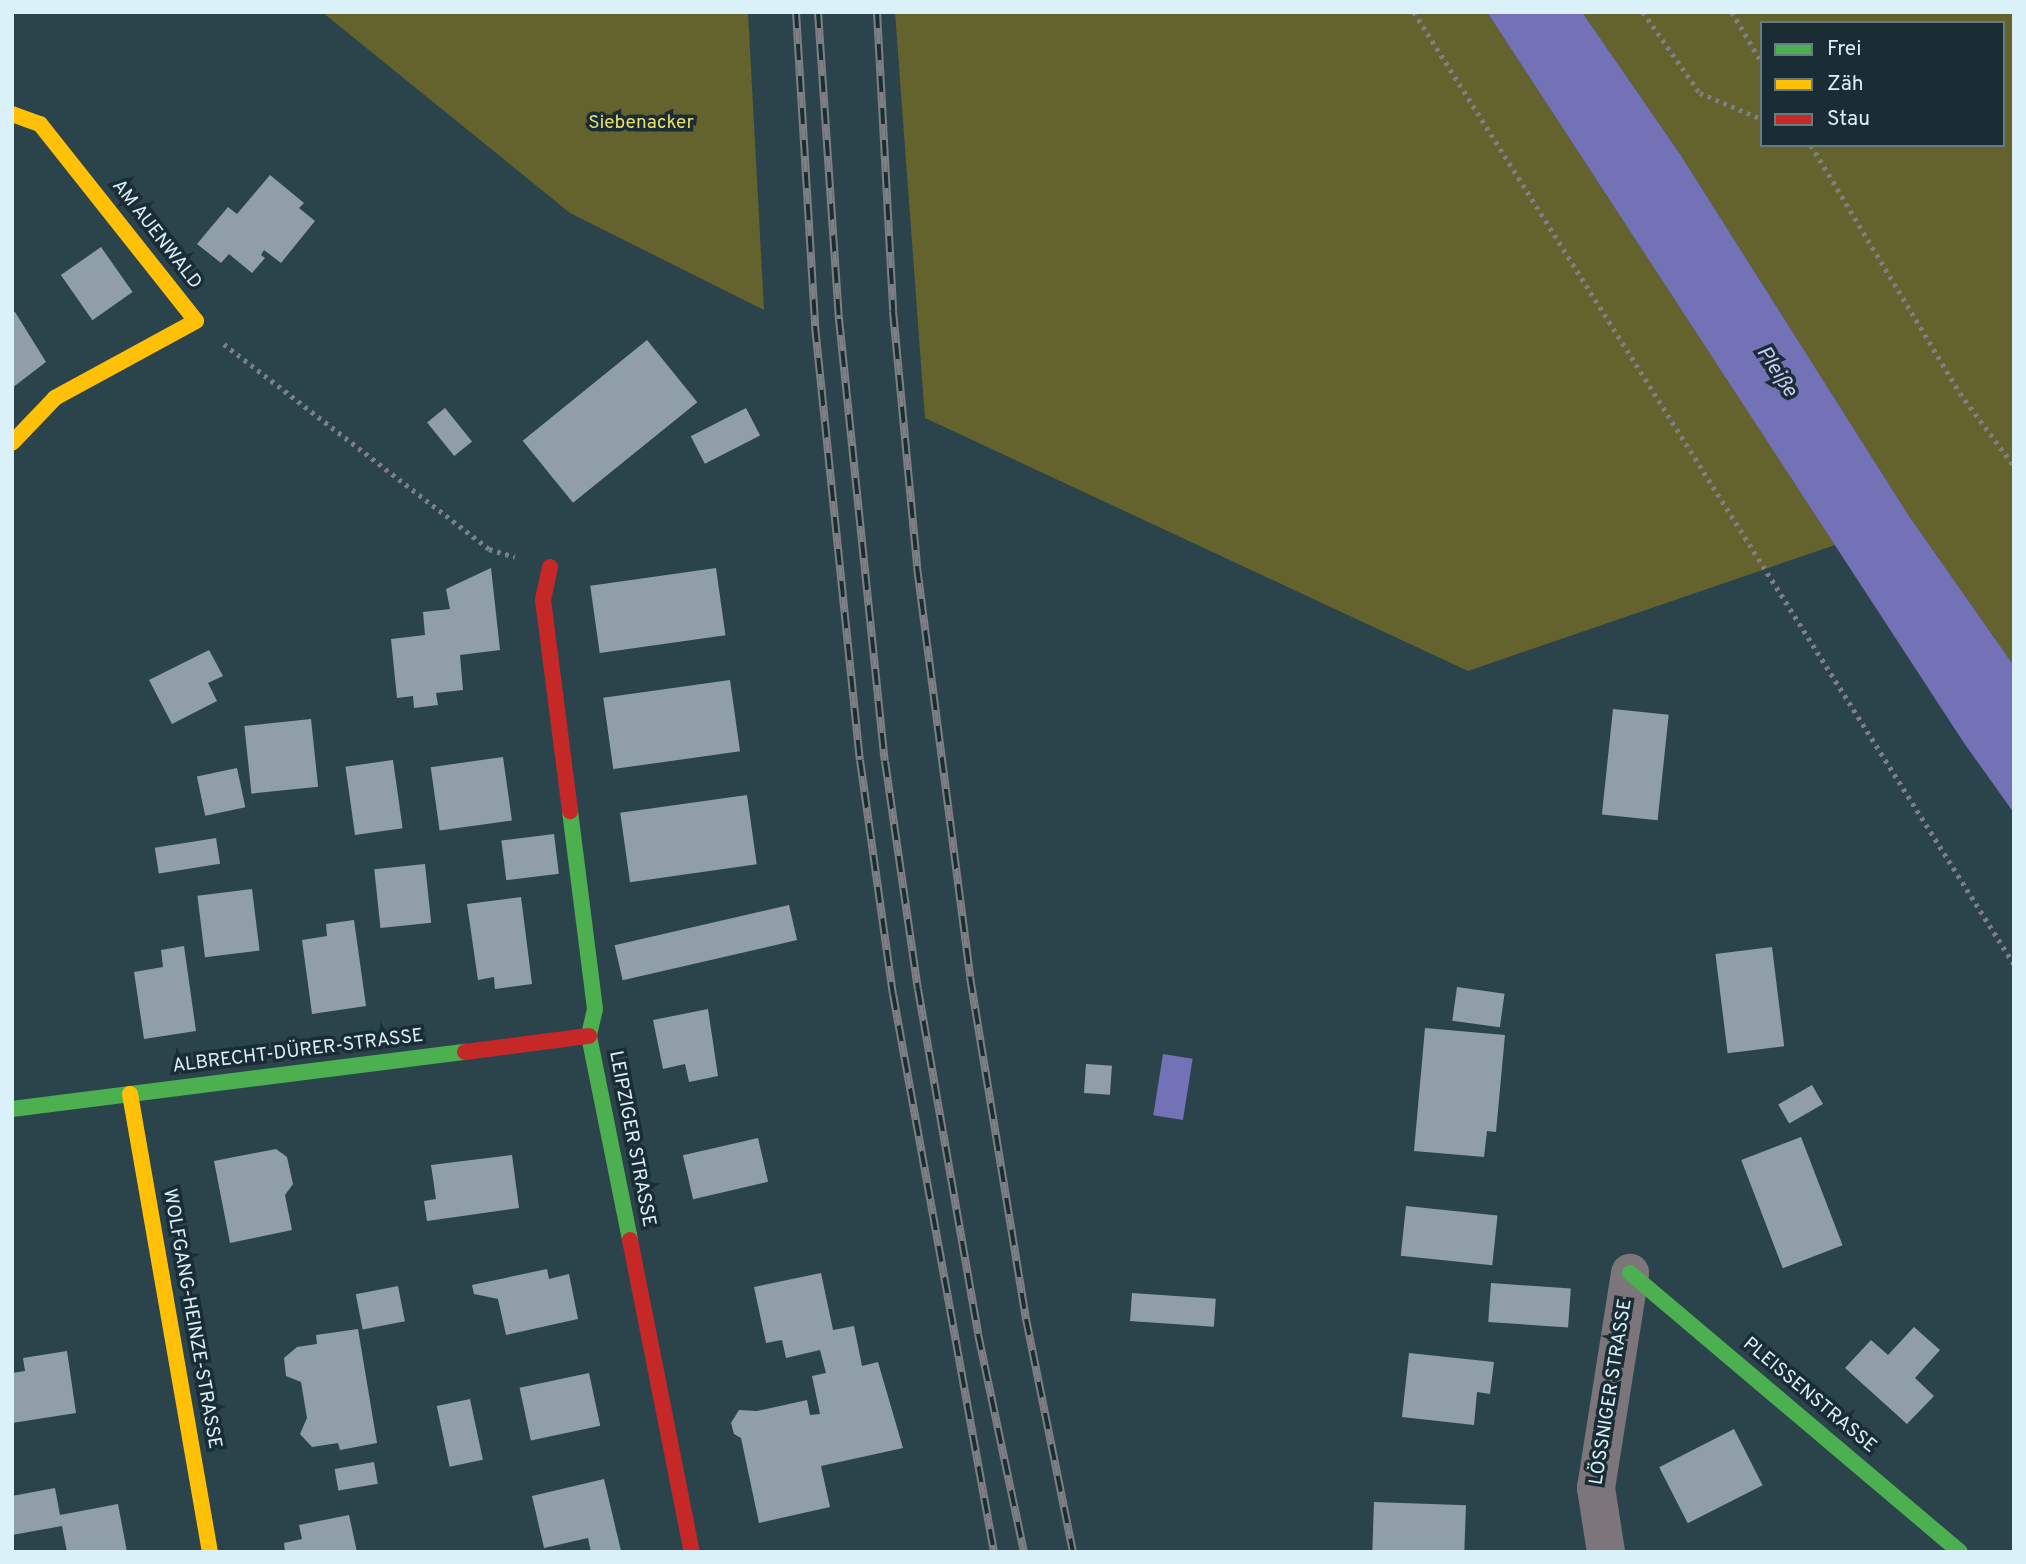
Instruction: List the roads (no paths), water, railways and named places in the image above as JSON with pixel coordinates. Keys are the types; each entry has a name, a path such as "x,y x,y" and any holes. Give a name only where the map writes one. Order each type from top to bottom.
{"street":[{"name":"AM AUENWALD","path":"12,114 40,124 196,321 55,398 12,443"},
{"name":"LEIPZIGER STRASSE","path":"550,567 543,600 595,1009 589,1036 692,1552"},
{"name":"ALBRECHT-DÜRER-STRASSE","path":"12,1109 589,1036"},
{"name":"WOLFGANG-HEINZE-STRASSE","path":"130,1094 210,1552"},
{"name":"LÖSSNIGER STRASSE","path":"1606,1552 1596,1488 1630,1273"},
{"name":"PLEISSENSTRASSE","path":"1630,1273 1960,1552"}],"water":[{"name":"Pleiße","path":"1487,12 1582,12 1680,154 1909,516 2014,666 2014,813 1964,743"},
{"path":"1163,1054 1193,1059 1183,1120 1153,1115"}],"railway":[{"path":"796,12 815,326 860,760 893,994 994,1552"},
{"path":"818,12 839,319 885,761 918,989 978,1334 1024,1552"},
{"path":"877,12 893,311 917,567 970,977 1026,1319 1073,1552"}],"park label":[{"name":"Siebenacker","path":"641,124"}]}
